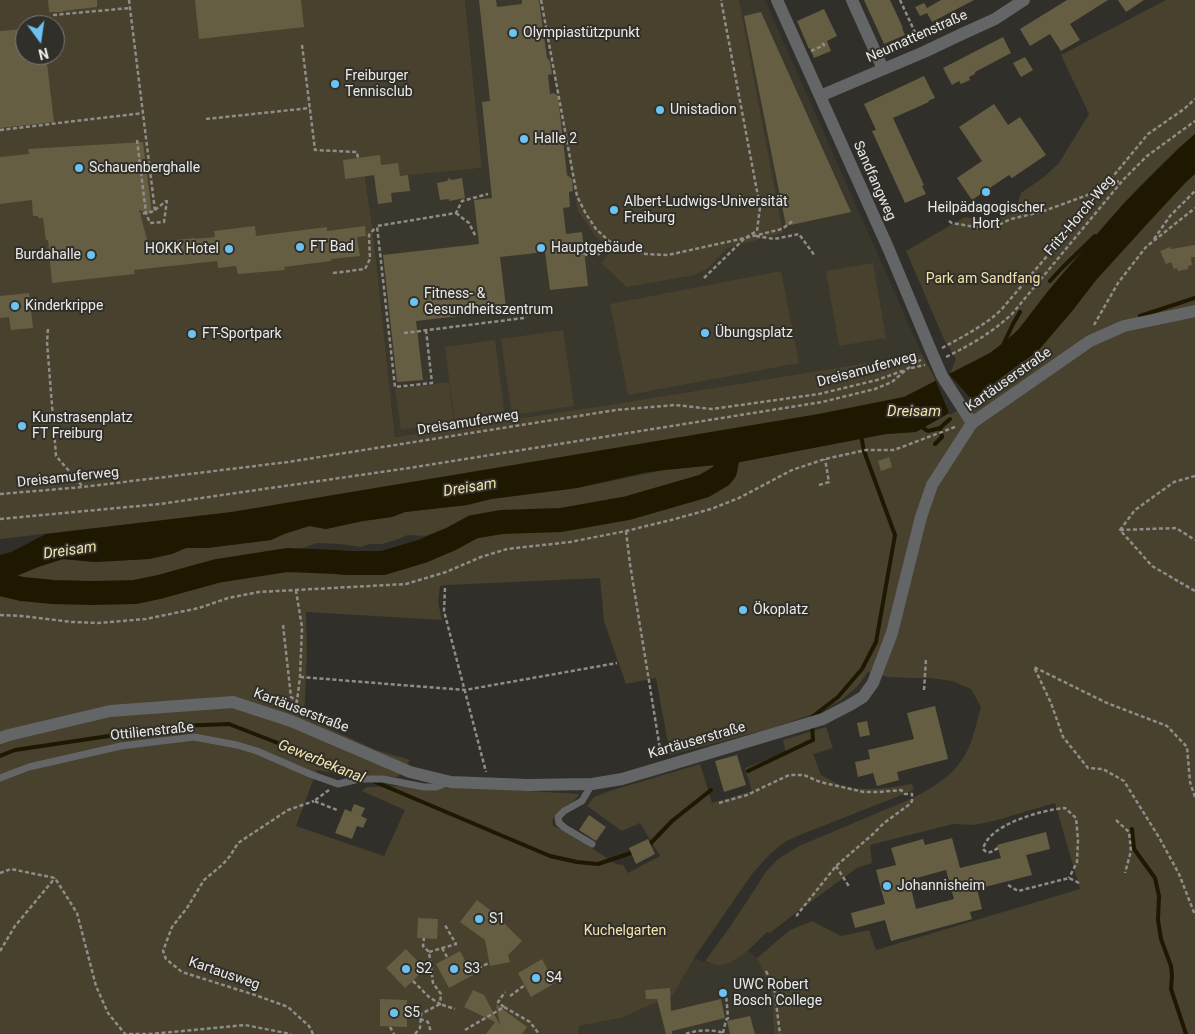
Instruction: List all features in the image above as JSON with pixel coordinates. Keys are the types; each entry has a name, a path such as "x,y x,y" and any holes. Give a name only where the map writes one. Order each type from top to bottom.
{"street":[{"name":"Sandfangweg","path":"776,0 889,250 942,376 969,418"},
{"path":"852,0 883,69"},
{"name":"Neumattenstraße","path":"820,96 924,52 994,19 1024,0"},
{"name":"Kartäuserstraße","path":"0,738 110,711 233,702 291,721 410,772 451,782 528,785 592,784 622,779 823,719 863,696 873,683 892,633 921,516 932,485 969,418 1090,341 1124,326 1195,311"}],"lane":[{"name":"Ottilienstraße","path":"0,778 29,767 122,746 194,737 237,745 338,784"},
{"path":"338,784 359,779 383,779 436,787 451,782"},
{"path":"592,784 582,801 564,811 558,817 559,823 565,828 592,844"}],"path":[{"path":"129,0 155,211"},
{"path":"542,0 577,196 596,228 610,241 628,250 646,254 668,255 782,229 794,220"},
{"path":"704,278 745,238 757,231 760,207 721,0"},
{"path":"900,0 924,52"},
{"path":"53,15 130,8"},
{"path":"302,45 315,150 358,152 358,158"},
{"path":"0,519 160,504 409,468 812,404 875,389 892,382 907,369 934,357 1001,310 1148,134 1195,99"},
{"path":"206,120 310,108"},
{"path":"0,130 143,113"},
{"name":"Fritz-Horch-Weg","path":"934,357 976,342 997,328 1012,314 1123,180 1147,156 1195,121"},
{"path":"137,140 146,213 150,224 164,222 167,200 155,211 146,213 140,214"},
{"path":"949,221 980,228 994,227 1011,219 1041,212 1085,196 1123,180"},
{"path":"1151,243 1170,216 1195,191"},
{"path":"456,213 462,202 488,194"},
{"path":"1090,341 1095,323 1118,283 1146,247 1195,208"},
{"path":"333,273 365,269 370,259 369,235 377,226 456,213 469,223 476,237"},
{"path":"377,226 395,387 432,383 426,330"},
{"path":"755,236 774,238 799,234 815,256"},
{"path":"598,255 610,241"},
{"path":"584,253 589,257"},
{"path":"404,333 524,318"},
{"path":"48,329 47,342 56,456 83,487"},
{"name":"Dreisamuferweg","path":"0,494 83,487 288,462 616,410 675,405 712,409 820,394 877,380 934,357"},
{"path":"0,615 72,622 146,620 199,608 228,598 259,592 406,584 446,572 507,548 570,542 626,531 711,509 739,498 792,470 825,458 866,450 894,450 952,428"},
{"path":"819,484 829,482 825,458"},
{"path":"1120,530 1135,510 1174,482 1195,476"},
{"path":"1120,530 1176,528 1195,540"},
{"path":"1120,530 1152,566 1195,591"},
{"path":"626,531 663,766"},
{"path":"445,588 444,611 487,774 487,783"},
{"path":"291,721 297,701 302,643 302,627 296,591"},
{"path":"283,625 291,696 297,701"},
{"path":"924,690 926,658"},
{"path":"300,677 465,690 617,664"},
{"path":"1195,797 1190,782 1187,747 1167,726 1107,703 1034,667 1051,703 1063,737 1088,768 1102,768 1124,781 1160,838 1179,874 1195,915"},
{"path":"719,803 747,795 789,775 804,775 820,782 864,792 901,790 905,794 912,794 910,804 884,822 836,866 797,915 797,919"},
{"path":"314,801 338,784"},
{"path":"314,801 337,810"},
{"name":"Kartausweg","path":"313,1034 309,1026 288,1007 182,972 166,959 163,951 172,927 187,908 204,880 222,865 238,843 288,810 314,801"},
{"path":"998,848 990,853 982,849 984,843 992,834 1020,818 1065,808 1076,818 1078,840 1077,862 1069,878"},
{"path":"1116,820 1129,832 1131,851 1125,873"},
{"path":"836,866 850,888"},
{"path":"0,873 11,869 55,878 77,913 96,986 108,1013 125,1034 151,1034 245,1025 291,1034"},
{"path":"0,951 15,926 55,878"},
{"path":"1008,885 1018,891 1069,878 1079,883"},
{"path":"429,952 456,944 445,925"},
{"path":"424,938 423,946 429,952 433,983 441,994 440,1004"},
{"path":"442,948 447,957"},
{"path":"478,968 489,963"},
{"path":"766,971 774,987 780,1034"},
{"path":"413,981 429,997 455,1010"},
{"path":"510,996 525,986"},
{"path":"505,992 498,1002 530,1022 539,1034"},
{"path":"686,1034 714,1030 723,1033 728,1018 726,994"},
{"path":"415,1034 420,1028 420,1014 440,1004"},
{"path":"465,1030 504,1007"},
{"path":"420,1019 428,1022 432,1032"},
{"path":"390,1026 394,1034"}],"shaded area":[{"name":"Albert-Ludwigs-Universität Freiburg","path":"465,0 765,0 922,354 615,404 395,437 373,232 365,176 400,176 482,168"},
{"name":"UWC Robert Bosch College","path":"747,950 757,958 771,990 774,1034 578,1034 578,1026 621,1018 673,995 693,958 716,965 735,960"}],"green space":[{"name":"FT-Sportpark","path":"0,0 465,0 482,168 400,176 377,175 365,177 373,232 395,437 615,404 922,354 936,381 904,397 819,414 232,512 0,539"},
{"name":"Unistadion","path":"540,0 739,0 783,233 727,248 708,268 695,275 627,287 601,263 612,249 597,238 578,211"},
{"name":"Park am Sandfang","path":"1166,0 1195,0 1195,134 1142,184 1110,219 1011,337 990,352 950,374 956,359 944,339 906,251 965,217 986,221 1015,212 1021,193 1044,177 1059,163 1089,114 1061,55"},
{"name":"Kuchelgarten","path":"1195,174 1195,1034 774,1034 771,990 757,958 790,930 812,921 841,936 869,930 876,950 1080,889 1055,803 994,821 973,825 953,824 870,845 872,863 857,868 770,933 767,932 737,959 723,965 716,965 705,961 766,872 778,859 799,846 913,798 938,784 952,772 968,749 981,707 971,689 952,681 930,678 888,677 868,672 856,688 841,700 822,711 772,728 670,755 656,678 626,684 604,621 600,578 440,586 438,602 442,620 306,612 307,657 304,717 376,750 410,760 398,777 341,775 317,770 296,826 384,856 405,810 362,791 367,787 465,787 579,794 572,802 558,812 553,820 553,826 569,833 616,864 623,865 628,873 660,856 640,823 622,831 587,806 594,797 700,764 712,803 752,791 745,768 786,753 783,740 826,727 833,748 813,754 821,775 847,787 875,789 912,784 914,790 786,841 770,854 752,874 694,958 673,995 621,1018 579,1026 578,1034 0,1034 0,590 24,597 133,597 276,566 364,568 405,564 435,553 450,543 466,538 498,535 514,531 628,515 641,509 705,492 723,481 735,463 886,434 916,432 984,393 1073,310 1096,280"},
{"path":"873,263 886,338 839,346 826,271"},
{"name":"Übungsplatz","path":"781,271 799,363 628,395 610,304"},
{"path":"563,330 574,406 512,415 501,339"},
{"path":"495,340 505,417 455,424 445,347"},
{"path":"449,382 454,422 401,430 395,389"},
{"path":"716,465 718,473 699,486 672,493 662,493 643,500 559,512 536,514 517,511 502,513 425,536 408,535 382,544 370,544 360,547 317,543 291,552 185,571 119,588 107,584 38,582 23,585 13,578 63,559 95,562 149,559 172,554 186,548 207,548 271,540 310,526 326,529 392,517 405,512 467,505 491,499 577,488 664,470"}],"water":[{"name":"Dreisam","path":"1195,134 1195,174 1096,280 1038,351 998,380 984,393 916,432 886,434 735,463 643,473 577,488 491,499 467,505 405,512 392,517 326,529 309,526 271,540 207,548 186,548 172,554 149,559 95,562 63,559 16,576 0,590 0,555 11,552 46,534 232,512 819,414 904,397 990,353 1018,330 1048,291 1125,202"}],"pier":[{"path":"948,373 974,402 950,415 935,379"}],"building":[{"path":"48,0 97,0 97,7 49,12"},
{"path":"195,0 301,0 304,27 199,39"},
{"path":"479,0 496,0 497,7 522,4 522,0 539,0 547,58 550,61 552,74 548,75 550,94 554,93 558,96 567,175 572,179 573,191 569,192 570,207 563,208 566,234 582,232 588,286 550,290 545,252 500,257 506,307 501,308 502,311 416,321 423,380 397,382 383,255 479,244 474,200 492,198 482,102 490,101"},
{"path":"864,0 890,0 905,35 884,44"},
{"path":"941,0 974,0 932,22 927,13 920,16 915,7 924,3 927,8"},
{"path":"1067,0 1108,0 1070,24 1080,40 1061,51 1050,34 1030,46 1020,29"},
{"path":"1118,0 1144,0 1126,12"},
{"path":"824,9 837,36 827,41 831,51 814,58 797,21"},
{"path":"761,12 851,212 786,226 744,16"},
{"path":"15,30 15,65 47,65 54,122 0,128 0,31"},
{"path":"1003,37 1011,53 975,72 975,74 969,77 970,80 961,84 959,81 952,85 943,68"},
{"path":"1025,57 1033,70 1021,77 1013,63"},
{"path":"924,76 935,98 893,118 924,185 922,186 926,194 905,203 872,131 876,130 864,104"},
{"path":"994,104 1008,125 1020,117 1046,155 1012,178 1009,175 972,200 957,178 982,161 959,127"},
{"path":"143,142 152,214 139,210 148,243 215,237 214,231 255,226 256,236 327,227 327,231 365,226 366,236 357,237 360,256 284,267 285,270 238,274 236,266 218,268 217,261 134,270 135,274 52,283 48,240 46,240 43,218 33,216 32,200 0,204 0,157 29,154 28,149"},
{"path":"380,155 381,165 398,163 400,176 408,175 410,191 391,193 392,202 378,204 374,175 345,179 343,160"},
{"path":"449,178 452,180 462,178 465,198 449,201 449,199 440,200 437,183 447,181"},
{"path":"1195,245 1195,257 1191,257 1192,265 1188,266 1188,269 1178,271 1177,268 1174,269 1171,262 1166,264 1160,251 1170,247 1171,249"},
{"name":"Kinderkrippe","path":"29,293 33,328 11,330 9,317 0,318 0,296"},
{"path":"889,457 892,467 881,471 878,461"},
{"path":"935,706 948,759 897,772 899,780 877,786 873,773 858,777 855,762 870,759 868,750 914,739 907,713"},
{"path":"867,721 870,735 860,737 857,723"},
{"path":"737,755 746,785 724,792 715,761"},
{"path":"354,804 365,808 361,816 367,819 363,828 357,826 352,839 335,833 345,809 351,812"},
{"path":"589,815 606,827 596,841 579,830"},
{"name":"Johannisheim","path":"1046,832 1050,849 1026,855 1032,875 977,889 982,909 970,912 972,919 891,941 885,920 855,928 851,913 885,904 876,870 896,865 891,848 923,839 925,845 952,838 960,868 1001,858 997,845","holes":["946,870 954,899 916,909 909,880"]},
{"path":"648,839 655,854 636,864 629,848"},
{"path":"477,900 498,916 522,941 508,955 510,962 490,966 485,940 460,922"},
{"path":"418,918 438,919 437,939 417,938"},
{"name":"S2","path":"406,949 425,969 405,988 386,968"},
{"name":"S3","path":"460,951 473,975 449,988 436,964"},
{"name":"S4","path":"542,959 555,983 531,997 518,973"},
{"path":"670,988 671,1011 721,999 725,1018 672,1031 672,1034 666,1034 657,999 646,999 645,990"},
{"path":"473,990 484,995 500,1025 496,1004 527,1027 522,1034 486,1034 495,1022 464,1007"},
{"name":"S5","path":"380,999 407,1000 407,1027 380,1026"},
{"path":"750,1016 755,1034 730,1034 727,1021"}],"waterway":[{"path":"1050,281 1095,236 1098,239"},
{"path":"1140,316 1195,298"},
{"path":"1002,347 1020,312"},
{"path":"920,426 928,431 940,428 950,419"},
{"path":"935,444 942,437 940,428"},
{"path":"812,717 838,697 862,669 876,642 895,535 864,451 861,435"},
{"path":"0,584 22,589 53,592 135,592 217,571 287,560 383,563 423,551 473,527 501,522 561,520 628,508 704,486 721,476 725,471 730,445"},
{"name":"Gewerbekanal","path":"0,756 15,750 176,726 229,724 365,777"},
{"path":"748,771 813,740 812,724"},
{"name":"Gewerbekanal","path":"373,781 550,856 598,864 631,853"},
{"name":"Gewerbekanal","path":"650,844 672,821 711,790"},
{"path":"1132,829 1134,849 1155,878 1159,896 1158,920 1161,939 1171,966 1171,989 1186,1034"}],"place":[{"name":"Olympiastützpunkt","path":"513,33"},
{"name":"Freiburger Tennisclub","path":"335,84"},
{"name":"Unistadion","path":"660,110"},
{"name":"Halle 2","path":"524,139"},
{"name":"Schauenberghalle","path":"79,168"},
{"name":"Heilpädagogischer Hort","path":"986,192"},
{"name":"Albert-Ludwigs-Universität Freiburg","path":"614,210"},
{"name":"FT Bad","path":"300,247"},
{"name":"Hauptgebäude","path":"541,248"},
{"name":"HOKK Hotel","path":"229,249"},
{"name":"Burdahalle","path":"91,255"},
{"name":"Fitness- & Gesundheitszentrum","path":"414,302"},
{"name":"Kinderkrippe","path":"15,306"},
{"name":"Übungsplatz","path":"705,333"},
{"name":"FT-Sportpark","path":"192,334"},
{"name":"Kunstrasenplatz FT Freiburg","path":"22,426"},
{"name":"Ökoplatz","path":"743,610"},
{"name":"Johannisheim","path":"887,886"},
{"name":"S1","path":"479,919"},
{"name":"S2","path":"406,969"},
{"name":"S3","path":"454,969"},
{"name":"S4","path":"536,978"},
{"name":"UWC Robert Bosch College","path":"723,993"},
{"name":"S5","path":"394,1013"}]}
